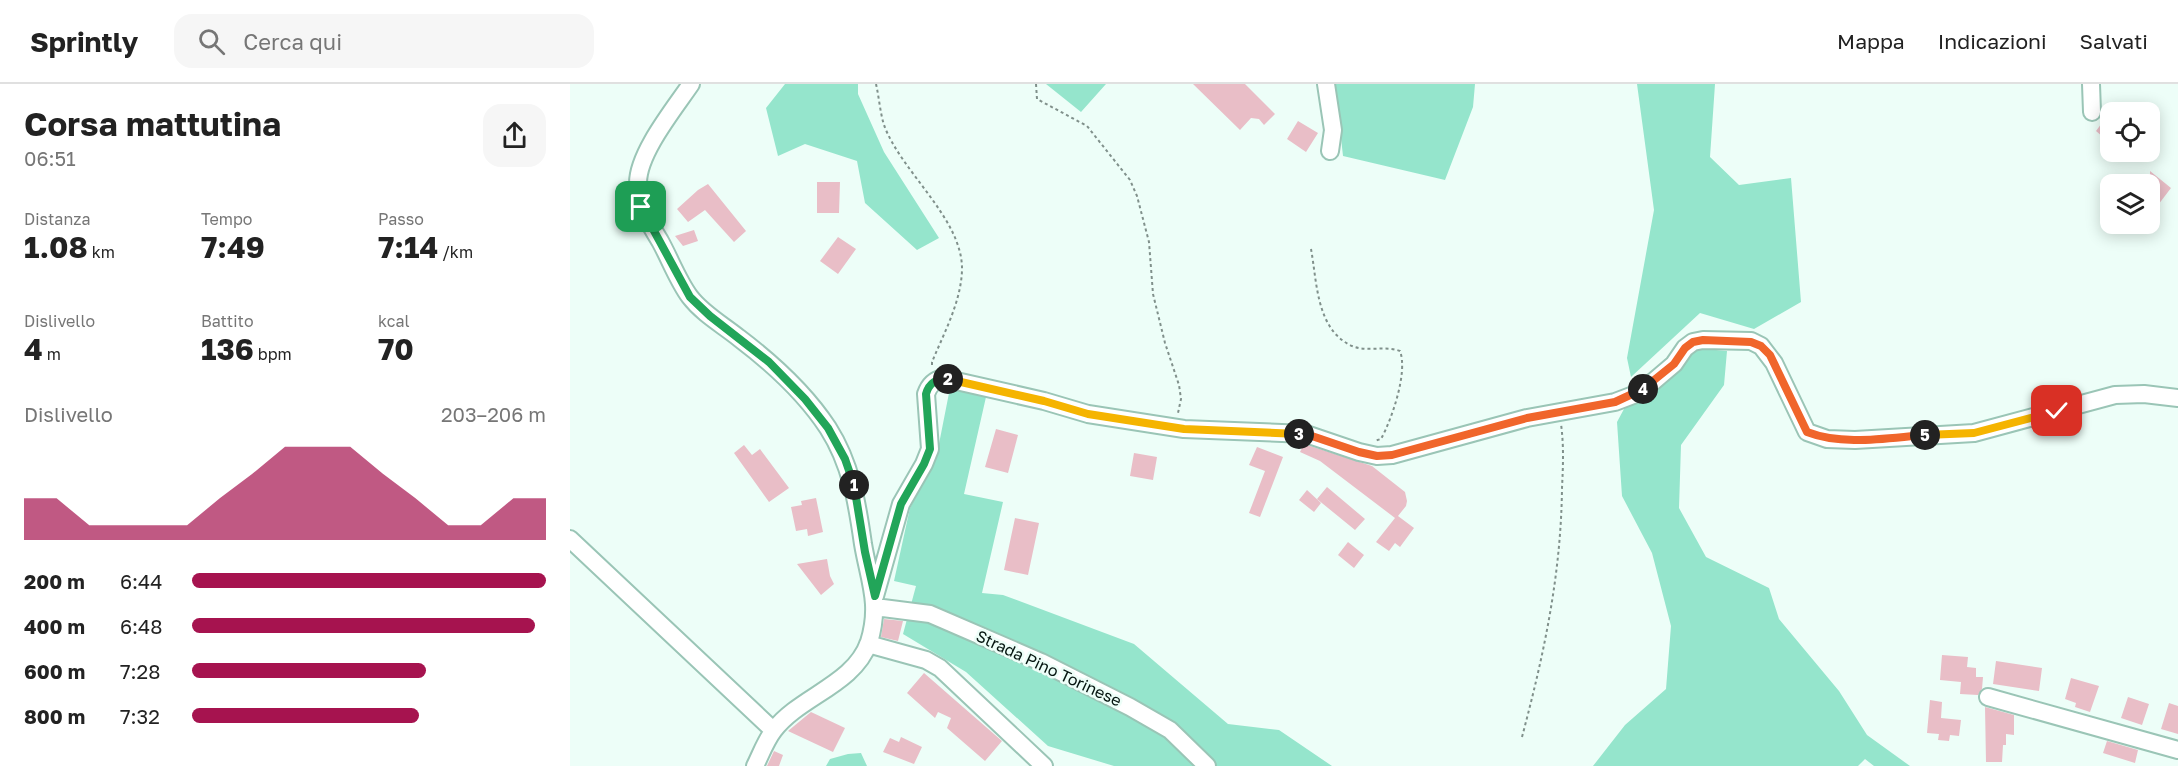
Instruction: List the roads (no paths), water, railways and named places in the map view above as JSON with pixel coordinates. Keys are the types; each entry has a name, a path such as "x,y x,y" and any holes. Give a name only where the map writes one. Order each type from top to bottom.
{"street":[{"path":"691,84 646,152 638,182 641,207 690,297 710,316 769,362 805,399 828,428 845,459 854,485 875,602"},
{"path":"1326,84 1333,130 1330,151"},
{"path":"2091,84 2092,112"},
{"path":"755,766 773,730 800,706 827,689 854,666 868,644 874,620 875,602 901,504 930,449 926,394 928,387 937,379 950,379 1088,414 1174,428 1306,434 1377,456 1392,455 1527,418 1615,402 1636,394 1674,364 1685,348 1693,342 1703,340 1751,342 1761,346 1774,363 1807,432 1827,439 1855,440 1974,433 2115,395 2144,394 2178,398"},
{"path":"570,539 773,730"},
{"name":"Strada Pino Torinese","path":"875,602 930,614 1041,662 1130,706 1170,730 1207,766"},
{"path":"868,644 926,660 940,668 1044,766"},
{"path":"1988,697 2178,750"}]}
